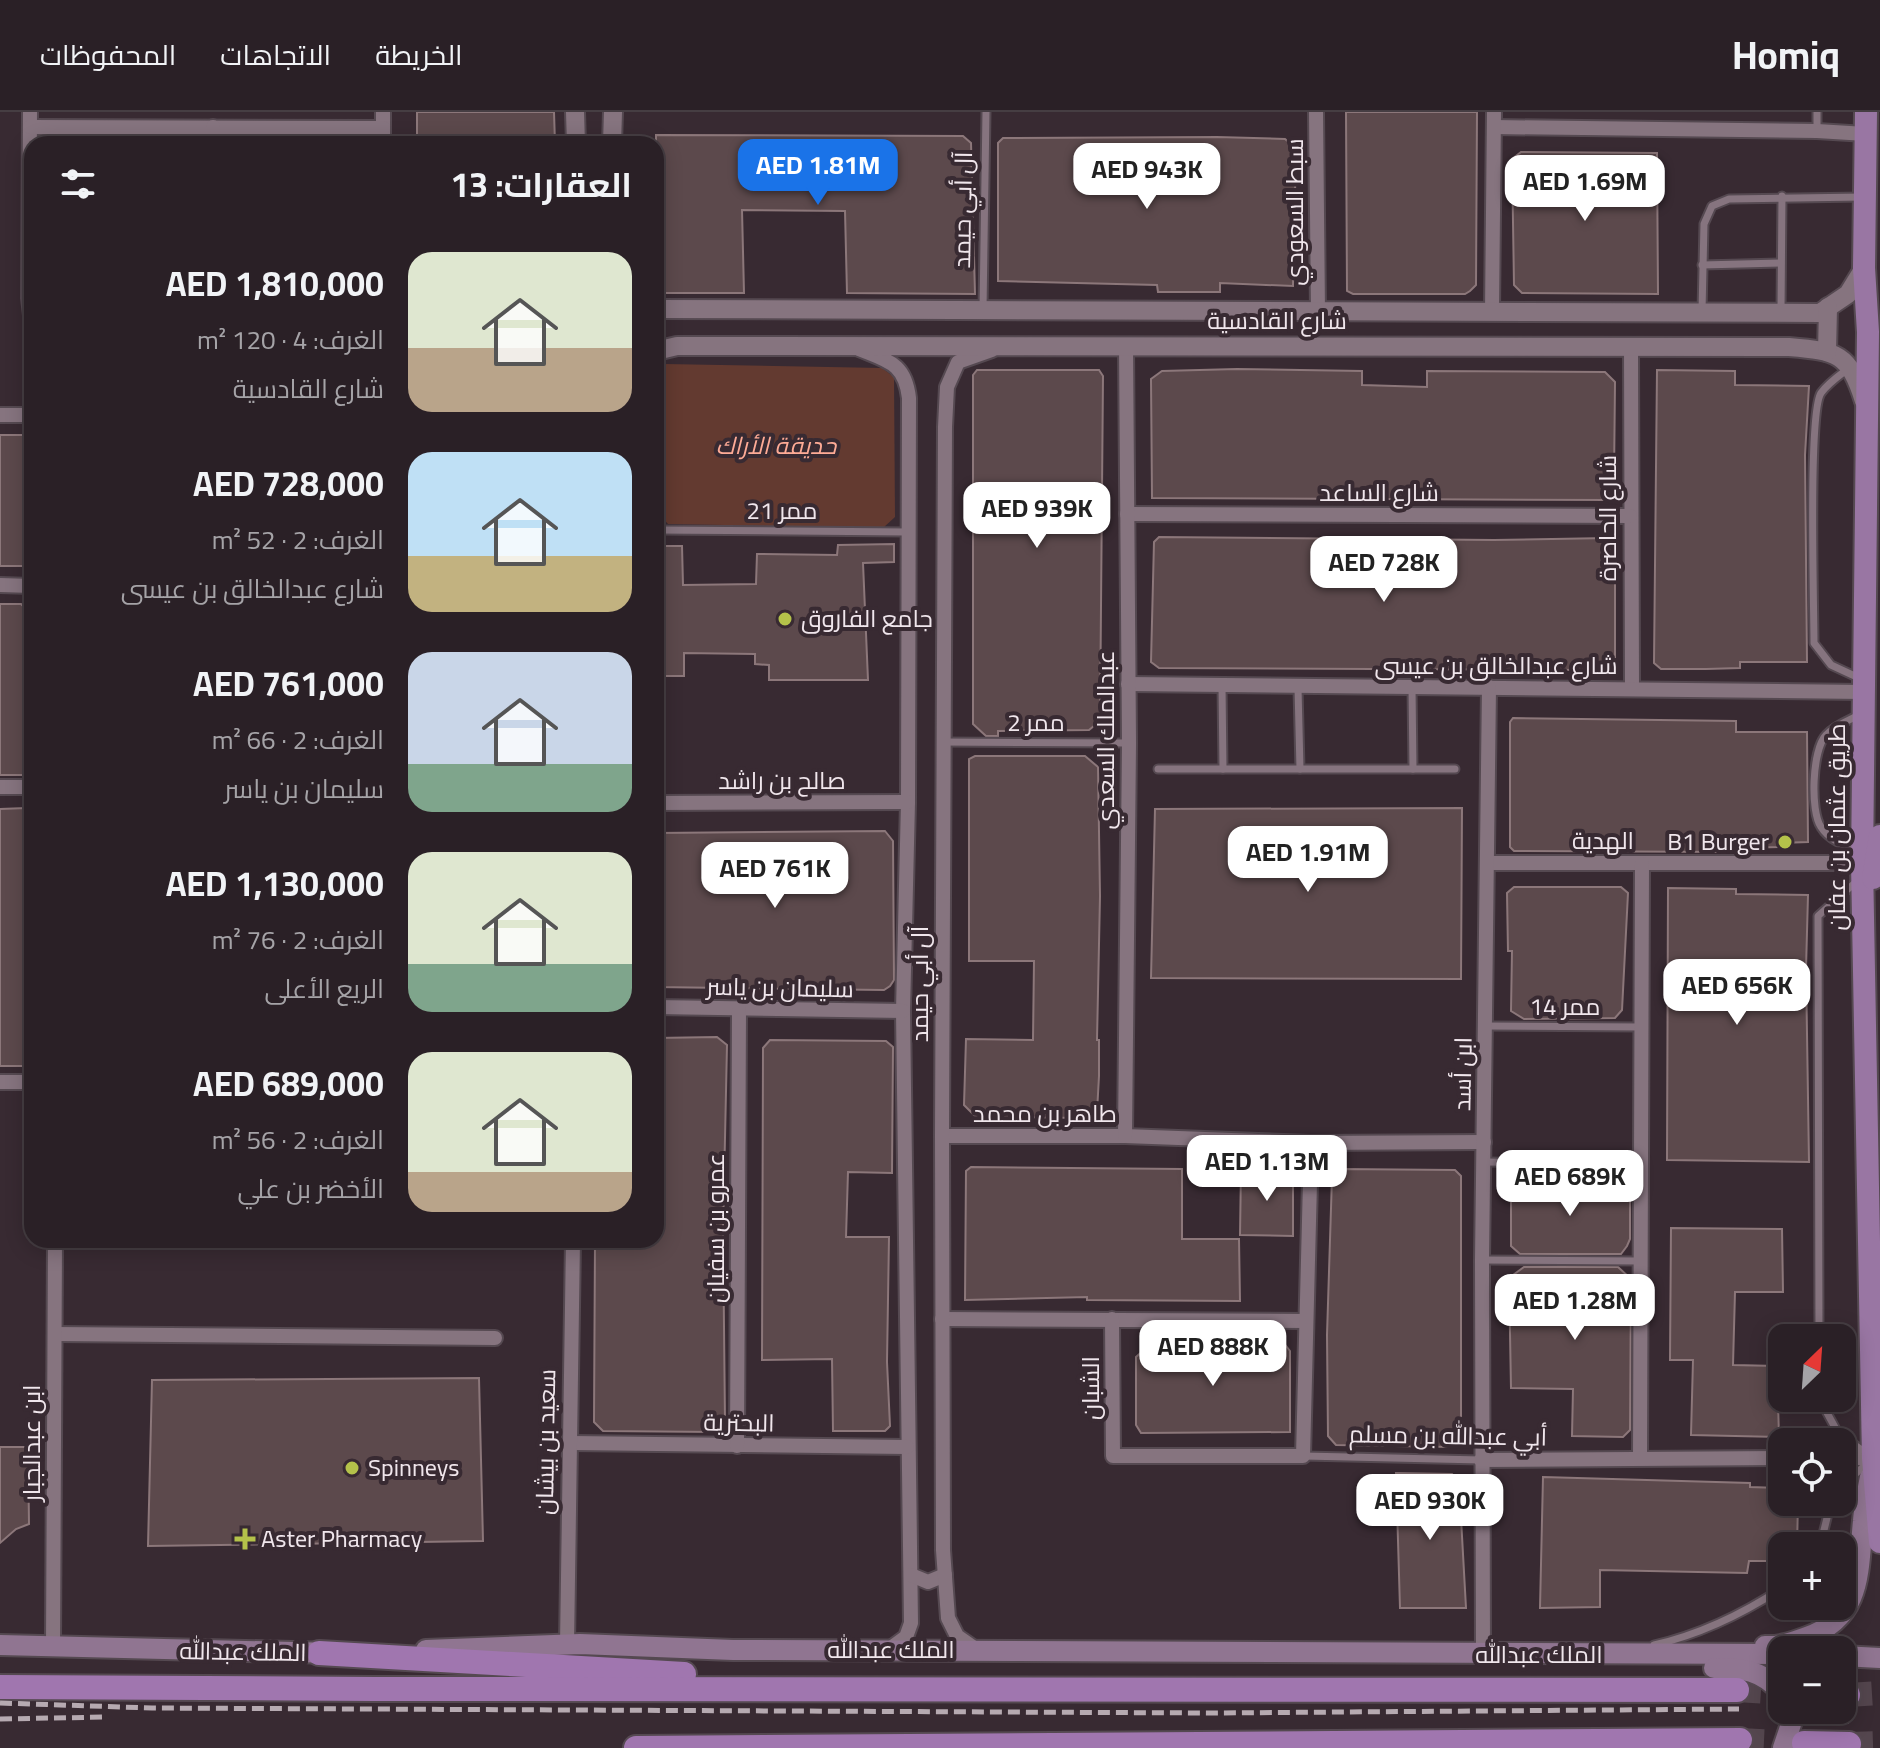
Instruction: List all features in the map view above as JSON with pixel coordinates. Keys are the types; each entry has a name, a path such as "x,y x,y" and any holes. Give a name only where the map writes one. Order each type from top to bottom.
{"highway":[{"path":"319,1653 638,1670 710,1676 773,1688"},
{"name":"الملك عبدالله","path":"0,1687 1737,1690"},
{"path":"636,1748 1740,1740"},
{"path":"1794,1746 1849,1744"}],"main road":[{"name":"طريق عثمان بن عفان","path":"1866,123 1864,268 1868,332 1862,943 1873,1458 1880,1542"},
{"path":"1868,332 1880,384"},
{"path":"1862,943 1880,836"},
{"path":"1548,1655 1779,1647 1826,1630 1849,1604 1858,1583 1873,1458"},
{"name":"الملك عبدالله","path":"0,1645 319,1653 567,1645 733,1650 1768,1654"},
{"path":"1487,1654 1546,1667 1739,1668 1755,1671 1768,1679"},
{"path":"1856,1657 1880,1658"},
{"path":"1791,1724 1794,1746"}],"street":[{"path":"383,112 383,136"},
{"path":"575,112 576,136"},
{"path":"612,136 613,112"},
{"name":"سبط السعودي","path":"1316,112 1318,313"},
{"path":"1637,129 1638,112"},
{"path":"30,119 213,127 383,128"},
{"path":"1492,312 1494,119 1637,129 1817,131 1866,123"},
{"path":"213,127 213,136"},
{"path":"1827,352 1828,307 1848,294 1864,268"},
{"name":"شارع القادسية","path":"664,309 1781,314 1820,313 1828,307"},
{"name":"شارع القادسية","path":"664,349 677,346 1009,345 1789,347 1827,352 1850,367"},
{"name":"آل أبي حيمد","path":"978,1650 957,1636 948,1618 945,1575 942,1136 947,387 958,362 1009,345"},
{"name":"عبدالملك السعدي","path":"1125,1136 1129,743 1126,345"},
{"name":"آل أبي حيمد","path":"852,346 894,364 908,387 908,802 903,1011 911,1623 906,1637 887,1651"},
{"name":"شارع الحاصرة","path":"1631,347 1632,688"},
{"path":"1850,367 1865,407"},
{"path":"0,415 24,415"},
{"name":"شارع الساعد","path":"1127,514 1630,516"},
{"path":"0,585 24,586"},
{"name":"شارع عبدالخالق بن عيسى","path":"1128,684 1298,688 1632,688 1864,695"},
{"name":"ابن أسد","path":"1487,1654 1481,1460 1489,687"},
{"path":"0,787 24,787"},
{"name":"صالح بن راشد","path":"664,803 908,802"},
{"name":"الهدية","path":"1487,863 1862,864"},
{"path":"1640,1458 1642,864"},
{"name":"سليمان بن ياسر","path":"664,1007 903,1011"},
{"name":"عمرو بن سفيان","path":"737,1446 739,1010"},
{"path":"0,1082 24,1082"},
{"name":"طاهر بن محمد","path":"942,1136 1125,1136 1311,1143 1484,1142"},
{"path":"1303,1456 1311,1143"},
{"name":"ابن عبدالجبار","path":"53,1647 55,1248"},
{"name":"سعيد بن بيشان","path":"567,1645 573,1248"},
{"path":"942,1319 1306,1321"},
{"name":"الشبان","path":"1112,1319 1113,1456"},
{"path":"55,1334 495,1338"},
{"name":"البحترية","path":"571,1443 907,1447"},
{"name":"أبي عبدالله بن مسلم","path":"1113,1456 1303,1456"},
{"name":"أبي عبدالله بن مسلم","path":"1481,1460 1768,1458"},
{"path":"1856,1458 1873,1458"},
{"path":"911,1575 928,1582 945,1575"}],"lane":[{"name":"آل أبي حيمد","path":"983,309 986,112"},
{"path":"1817,112 1817,131"},
{"path":"1781,314 1782,196"},
{"path":"1701,314 1704,224 1712,206 1729,199 1864,197"},
{"path":"1702,265 1780,263"},
{"path":"1819,1324 1818,916 1862,864 1819,826 1813,785 1815,756 1826,735 1864,695 1831,665 1814,643 1814,469 1817,403 1822,392 1850,367"},
{"name":"ممر 21","path":"664,530 908,532"},
{"path":"1222,686 1223,769"},
{"path":"1298,688 1300,769"},
{"path":"1412,688 1413,769"},
{"name":"ممر 2","path":"943,742 1129,743"},
{"path":"1158,769 1455,769"},
{"name":"ممر 14","path":"1486,1026 1643,1027"},
{"path":"1483,1162 1642,1164"},
{"path":"1482,1260 1639,1261"},
{"path":"1827,1412 1838,1433 1873,1458 1856,1473"},
{"name":"أبي عبدالله بن مسلم","path":"1303,1456 1481,1460"},
{"path":"1631,1651 1692,1636 1725,1622 1768,1596"}],"green space":[{"name":"حديقة الأراك","path":"664,364 882,368 894,377 895,517 883,528 668,524 664,520"}],"building":[{"path":"417,112 554,112 555,136 417,136"},
{"path":"1346,112 1477,112 1476,285 1470,291 1465,294 1353,294 1347,291"},
{"path":"656,135 963,136 971,143 975,294 847,293 845,211 742,210 744,293 664,293 664,136"},
{"path":"1003,138 1285,139 1296,148 1293,286 1220,283 1220,292 1158,292 1157,285 998,281 998,143"},
{"path":"1521,152 1657,153 1658,294 1522,293 1514,285 1512,159"},
{"path":"977,370 1099,370 1103,376 1100,721 1089,730 998,731 998,736 986,736 973,724 973,375"},
{"path":"1657,370 1735,371 1735,385 1809,386 1805,455 1807,662 1740,662 1740,668 1706,669 1661,669 1654,663"},
{"path":"1162,371 1362,371 1362,385 1427,387 1427,371 1605,372 1615,382 1614,478 1607,477 1609,500 1152,498 1151,379"},
{"path":"0,435 24,435 24,566 0,566"},
{"path":"1159,537 1608,538 1615,545 1615,661 1607,670 1159,668 1151,662 1154,542"},
{"name":"جامع الفاروق","path":"894,544 894,562 863,563 868,680 769,680 769,665 755,664 755,654 684,653 684,676 664,676 664,546 682,546 683,585 756,584 757,554 837,555 838,545"},
{"path":"0,604 21,604 24,607 24,775 0,775"},
{"path":"1513,718 1736,721 1736,732 1807,732 1808,842 1779,843 1779,847 1735,848 1735,852 1514,851 1510,847 1510,722"},
{"path":"975,756 1085,756 1098,767 1099,1076 1097,1112 1089,1118 976,1117 964,1105 966,1039 1033,1040 1034,961 969,961 969,759"},
{"path":"24,808 24,1066 0,1066 0,809"},
{"path":"1462,808 1461,979 1151,978 1155,809"},
{"path":"885,831 893,841 894,980 884,990 664,987 664,833"},
{"path":"1514,887 1621,887 1628,893 1622,1010 1615,1018 1524,1019 1511,1011 1512,951 1508,951 1507,893"},
{"path":"1668,888 1736,889 1736,894 1808,895 1809,1162 1667,1160"},
{"path":"717,1037 727,1045 723,1231 725,1422 716,1432 603,1431 594,1422 595,1248 664,1248 664,1038"},
{"path":"770,1040 886,1041 893,1047 892,1173 848,1172 846,1237 889,1237 887,1362 890,1426 885,1431 833,1431 832,1359 762,1360 763,1048"},
{"path":"971,1167 1182,1169 1182,1239 1239,1239 1240,1301 1087,1300 1087,1297 965,1300 966,1171"},
{"path":"1241,1169 1286,1170 1293,1177 1293,1236 1240,1235"},
{"path":"1339,1169 1455,1170 1461,1176 1461,1440 1452,1447 1336,1445 1328,1436 1327,1335 1332,1177"},
{"path":"1511,1182 1626,1183 1630,1188 1630,1239 1627,1246 1621,1254 1520,1254 1511,1246"},
{"path":"1671,1228 1782,1229 1783,1292 1735,1292 1733,1365 1768,1366 1768,1412 1778,1412 1779,1428 1768,1428 1768,1437 1691,1435 1693,1360 1670,1360"},
{"path":"1524,1267 1618,1267 1631,1279 1630,1430 1623,1437 1572,1436 1573,1389 1511,1388 1509,1278"},
{"path":"1153,1342 1283,1342 1290,1351 1290,1432 1141,1433 1136,1425 1136,1357"},
{"path":"479,1378 483,1541 148,1546 152,1380"},
{"path":"0,1447 28,1447 29,1524 16,1529 0,1543"},
{"path":"1396,1473 1452,1474 1459,1482 1466,1608 1400,1608"},
{"path":"1543,1477 1750,1483 1750,1487 1768,1488 1768,1516 1798,1516 1797,1532 1768,1532 1768,1561 1749,1561 1747,1573 1600,1570 1600,1607 1540,1608"}],"tunnel":[{"path":"1737,1690 1768,1692"},
{"path":"1856,1694 1880,1693"},
{"path":"1740,1740 1804,1743"},
{"path":"1849,1744 1880,1743"}],"railway":[{"path":"0,1703 152,1708 1211,1713 1739,1709"},
{"path":"0,1719 108,1717"}],"place":[{"name":"جامع الفاروق","path":"785,619"},
{"name":"B1 Burger","path":"1785,842"},
{"name":"Spinneys","path":"352,1468"},
{"name":"Aster Pharmacy","path":"245,1539"}]}
